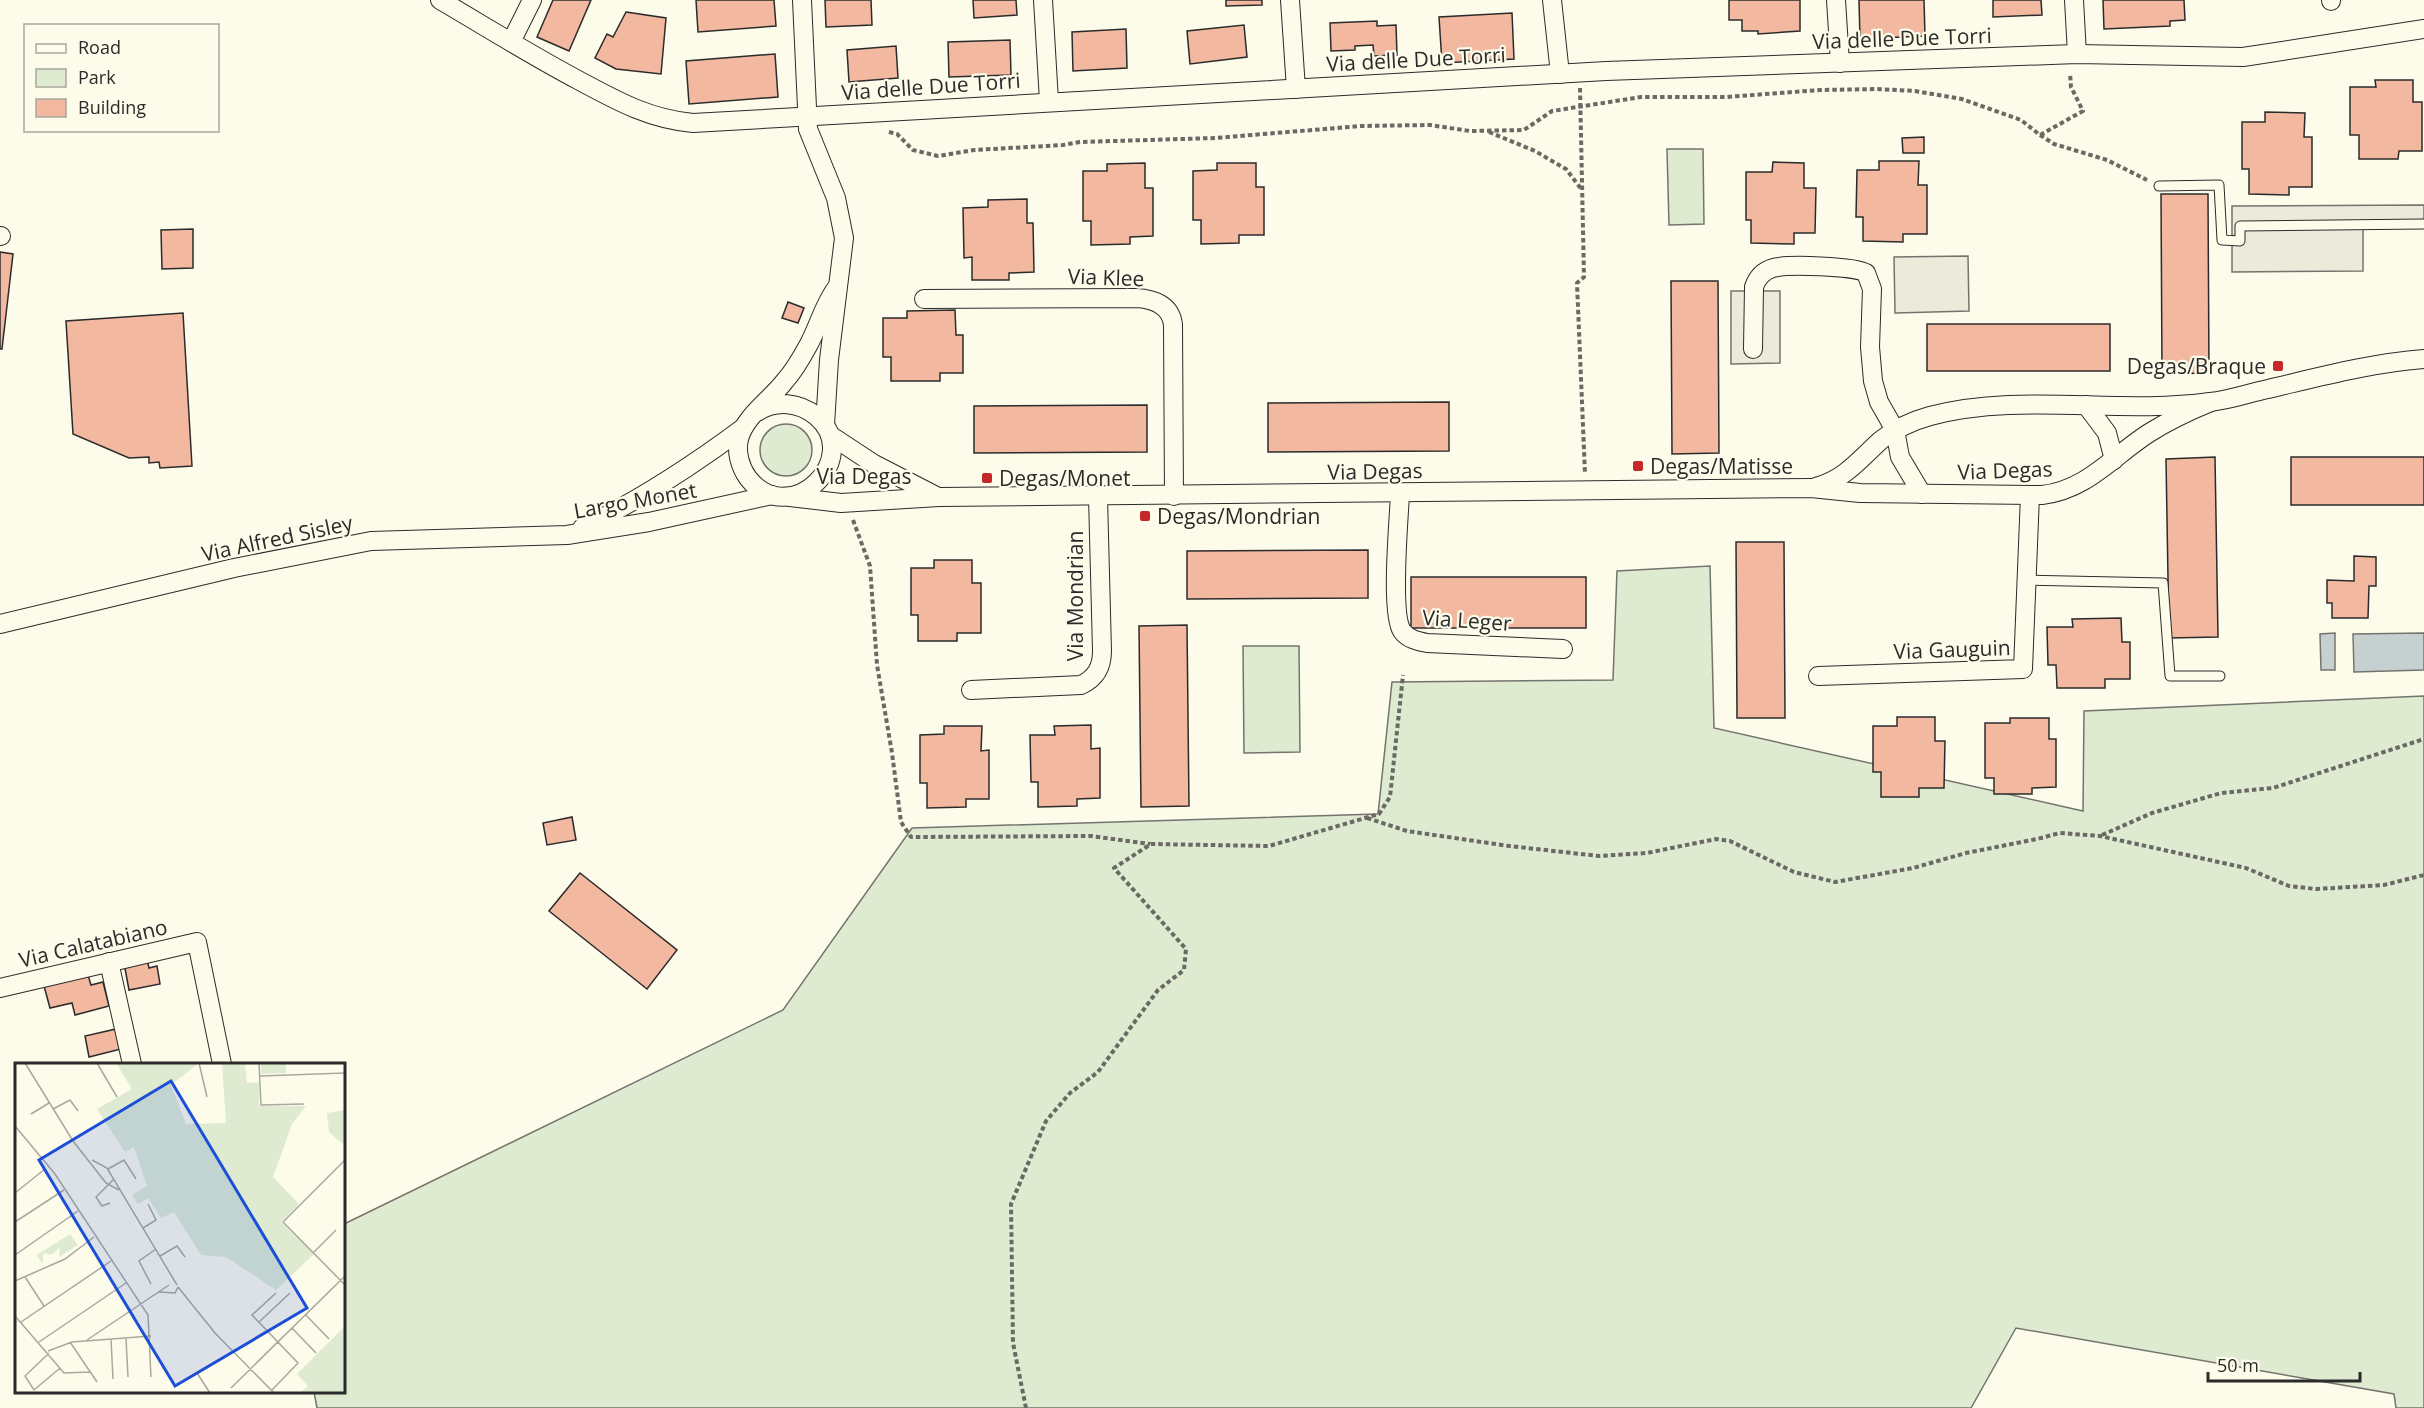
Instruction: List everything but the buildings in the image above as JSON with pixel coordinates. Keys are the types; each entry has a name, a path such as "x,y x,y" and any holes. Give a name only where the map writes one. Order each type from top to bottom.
{"street":[{"name":"Via delle Due Torri","path":"440,0 618,101 662,119 693,123 1049,101 1579,73 2072,54 2243,57 2424,30"},
{"path":"511,42 532,0"},
{"path":"802,0 806,117 809,135 833,190 842,223 843,255 837,287"},
{"path":"1043,0 1049,101"},
{"path":"1290,0 1296,89"},
{"path":"1552,0 1560,74"},
{"path":"1836,0 1840,63"},
{"path":"2072,54 2074,0"},
{"path":"1753,348 1754,287 1756,281 1766,271 1778,267 1849,267 1861,270 1868,277 1872,289 1870,347 1873,381 1879,402 1896,430 1900,456 1922,494"},
{"name":"Largo Monet","path":"567,535 656,488 697,462 743,428 785,382 797,364 810,344 831,295 837,287"},
{"name":"Largo Monet","path":"567,535 649,522 806,491 823,475 832,456 828,430 827,380 837,287"},
{"name":"Via Klee","path":"924,299 1136,298 1148,299 1163,305 1171,316 1173,325 1174,496"},
{"name":"Via Degas","path":"1811,488 1827,484 1844,475 1896,430 1924,418 2006,405 2211,402 2355,370 2424,359"},
{"name":"Via Degas","path":"781,496 846,502 939,497 1811,488 1860,493 2052,494 2076,486 2149,433 2211,402"},
{"path":"757,412 774,405 792,405 809,411 828,430"},
{"path":"2086,405 2107,433 2114,460"},
{"path":"743,428 738,452 744,473 753,484 781,496"},
{"name":"Via Degas","path":"828,430 884,470 939,497"},
{"name":"Via Leger","path":"1400,493 1396,611 1403,633 1414,640 1426,643 1563,649"},
{"name":"Via Gauguin","path":"1818,676 2023,669 2030,495"},
{"name":"Via Mondrian","path":"971,690 1081,685 1095,675 1101,663 1102,651 1098,496"},
{"name":"Via Alfred Sisley","path":"0,624 234,568 371,541 567,535"},
{"name":"Via Calatabiano","path":"0,988 197,942 222,1063"},
{"path":"109,963 132,1063"}],"lane":[{"path":"2159,186 2219,185 2222,240 2240,241 2240,226 2424,224"},
{"path":"2026,580 2163,583 2170,676 2220,676"}],"path":[{"path":"2040,135 2083,111 2071,87 2072,54"},
{"path":"1579,73 1584,277 1577,283 1586,490"},
{"path":"882,112 883,131 897,134 913,150 938,156 974,150 1080,142 1215,138 1361,126 1430,125 1470,131 1524,130 1552,111 1641,97 1726,97 1820,90 1906,90 1962,99 2021,120 2054,144 2107,160 2159,186"},
{"path":"1485,131 1535,151 1566,170 1582,190"},
{"path":"846,502 870,567 877,665 901,822 910,837 1091,836 1151,844 1269,846 1367,818 1379,814 1390,797 1403,675"},
{"path":"2100,836 2152,813 2221,793 2273,788 2424,739"},
{"path":"1367,818 1407,831 1599,856 1647,853 1716,839 1730,841 1794,873 1835,882 1913,868 1966,853 2060,833 2100,836 2246,868 2289,886 2316,889 2384,885 2424,876"},
{"path":"1026,1408 1013,1343 1011,1204 1046,1121 1070,1093 1098,1072 1158,990 1184,970 1186,949 1114,868 1151,844"}],"green space":[{"path":"1667,149 1703,149 1704,224 1669,225"},
{"path":"781,424 791,424 800,428 808,436 812,450 808,464 800,472 791,476 781,476 772,472 764,464 760,455 760,445 764,436 772,428"},
{"path":"1710,566 1714,728 2083,811 2084,711 2424,696 2424,1408 2396,1408 2394,1394 2016,1328 1971,1408 317,1408 314,1393 345,1393 345,1224 783,1010 912,828 1378,814 1392,682 1613,680 1617,571"},
{"path":"1243,646 1299,646 1300,752 1244,753"}],"shaded area":[{"path":"2424,205 2424,226 2363,226 2363,271 2232,272 2232,206"},
{"path":"1968,256 1969,311 1895,313 1894,257"},
{"path":"1731,291 1780,291 1780,363 1731,364"},
{"path":"2335,633 2335,670 2321,670 2320,634"},
{"path":"2424,633 2424,670 2354,672 2353,634"}],"place":[{"name":"Degas/Braque","path":"2278,366"},
{"name":"Degas/Matisse","path":"1638,466"},
{"name":"Degas/Monet","path":"987,478"},
{"name":"Degas/Mondrian","path":"1145,516"}]}
